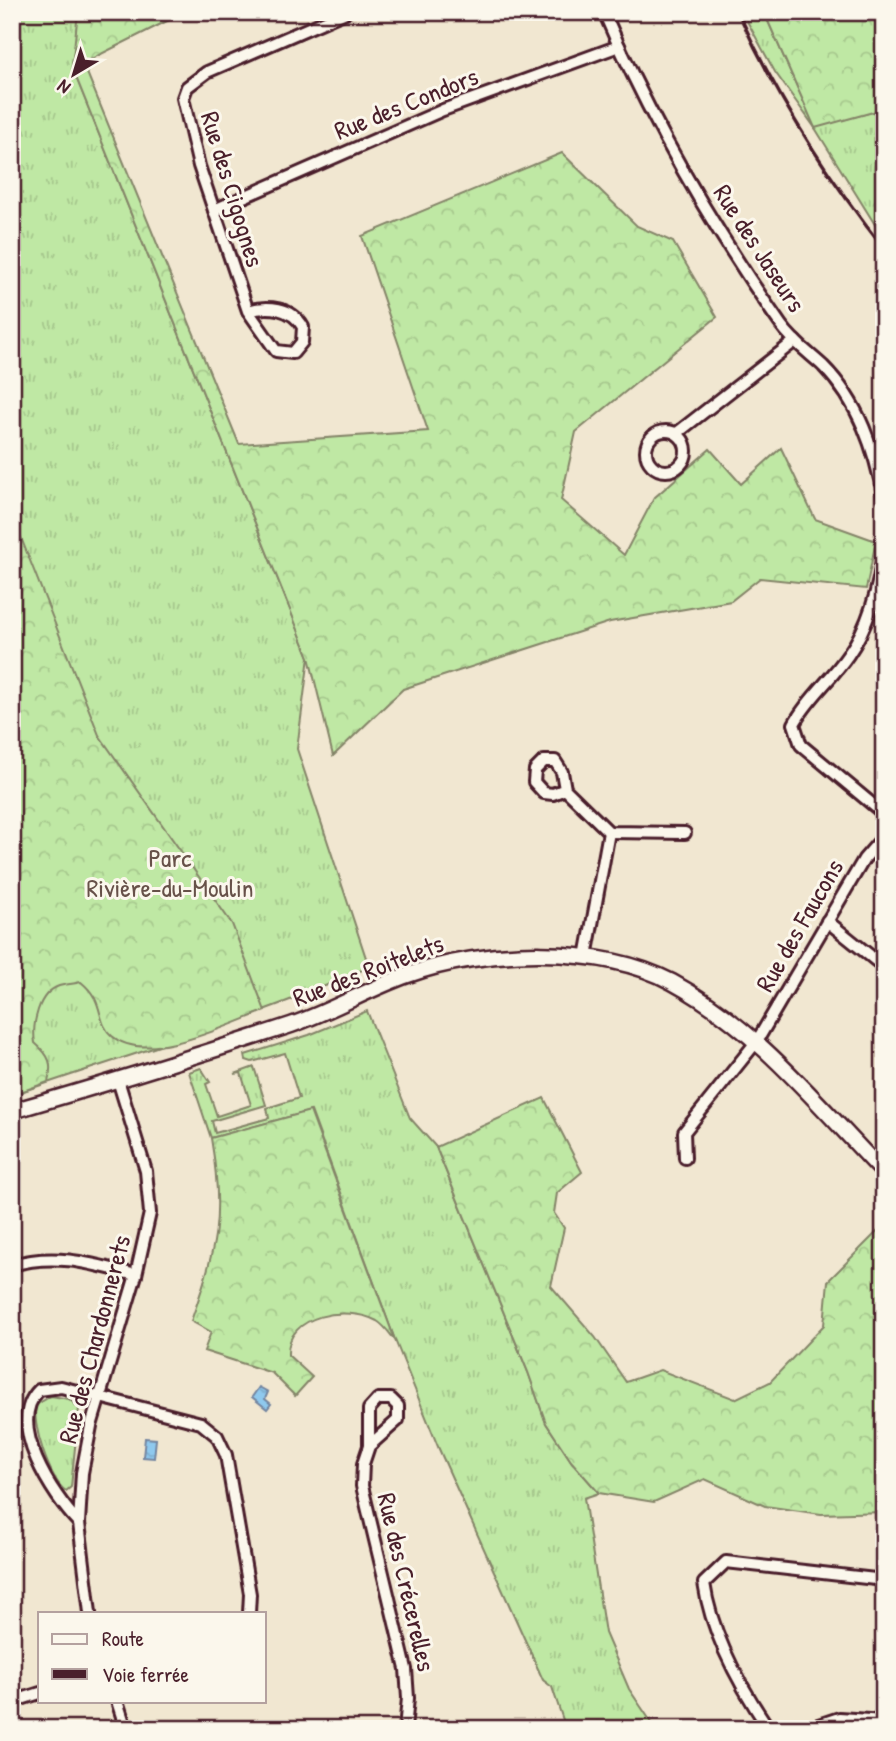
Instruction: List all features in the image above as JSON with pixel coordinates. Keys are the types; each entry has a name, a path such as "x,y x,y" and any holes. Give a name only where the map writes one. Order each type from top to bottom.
{"street":[{"name":"Rue des Cigognes","path":"248,311 267,307 289,313 303,327 302,342 293,353 276,351 248,311 214,210 187,121 183,98 187,87 207,72 346,12"},
{"name":"Rue des Jaseurs","path":"604,12 678,163 782,327 824,367 859,417 877,461 884,499"},
{"name":"Rue des Condors","path":"214,210 443,110 619,46"},
{"path":"677,433 795,341"},
{"path":"884,546 874,599 861,634 847,657 803,707 794,724 801,745 884,814"},
{"path":"565,789 609,832 685,833"},
{"path":"586,957 609,832"},
{"name":"Rue des Faucons","path":"685,1158 684,1132 757,1041 864,859 884,836"},
{"path":"827,921 884,967"},
{"name":"Rue des Roitelets","path":"12,1111 303,1021 429,968 474,957 524,954 586,957 669,980 720,1010 757,1041 884,1173"},
{"name":"Rue des Chardonnerets","path":"90,1612 79,1523 83,1469 100,1395 148,1226 149,1186 118,1080"},
{"path":"12,1265 42,1258 74,1259 135,1275"},
{"path":"79,1523 48,1484 27,1425 26,1411 34,1395 48,1386 100,1395 201,1423 217,1436 227,1462 250,1594 248,1612"},
{"name":"Rue des Crécerelles","path":"369,1446 361,1474 363,1498 406,1669 408,1698 405,1729"},
{"path":"769,1729 752,1704 708,1611 704,1583 726,1562 884,1580"},
{"path":"12,1702 38,1694"},
{"path":"117,1702 126,1729"},
{"path":"806,1729 839,1718 884,1721"}],"green space":[{"name":"Parc Rivière-du-Moulin","path":"12,12 185,12 72,67 309,657 297,749 369,967 237,1020 12,1095"},
{"path":"78,12 185,12 83,63 239,444 428,431 362,236 562,153 637,226 673,242 717,317 576,432 561,500 624,555 654,498 710,449 741,484 781,448 815,519 876,541 866,589 760,578 731,601 610,622 403,689 333,756 309,657 72,67"},
{"path":"742,12 764,12 815,127 884,109 884,239 815,128 775,72"},
{"path":"764,12 884,12 884,109 815,128"},
{"path":"12,515 99,735 232,924 265,1011 188,1040 145,1047 127,1044 112,1036 104,1024 94,997 81,982 59,986 46,995 36,1018 35,1043 49,1061 48,1082 12,1095"},
{"path":"367,1011 410,1118 436,1147 528,1372 546,1423 571,1461 599,1493 584,1498 605,1633 629,1689 656,1729 566,1729 552,1687 543,1680 439,1449 395,1340 311,1111 211,1138 189,1072 201,1068 210,1082 206,1084 217,1116 251,1105 241,1073 235,1074 254,1067 266,1105 212,1121 215,1133 269,1118 267,1108 299,1098 285,1053 252,1062 246,1060 245,1055 309,1035"},
{"path":"544,1098 582,1172 557,1193 554,1213 564,1228 551,1286 595,1337 626,1382 660,1370 735,1399 770,1382 824,1325 828,1281 884,1225 884,1512 821,1514 765,1506 705,1479 654,1502 599,1493 571,1461 546,1423 528,1372 436,1147"},
{"path":"310,1111 395,1340 380,1323 364,1316 335,1314 307,1322 297,1330 290,1341 288,1355 312,1377 295,1396 272,1373 204,1351 211,1332 191,1321 207,1273 216,1231 217,1189 211,1138"},
{"path":"51,1396 69,1399 79,1408 71,1487 66,1491 48,1464 36,1425 36,1405"}],"water":[{"path":"259,1387 268,1392 265,1399 271,1404 267,1409 252,1397"},
{"path":"145,1438 156,1439 154,1458 143,1457"}],"railway":[{"path":"738,12 769,75 804,135 842,193 884,249"}]}
